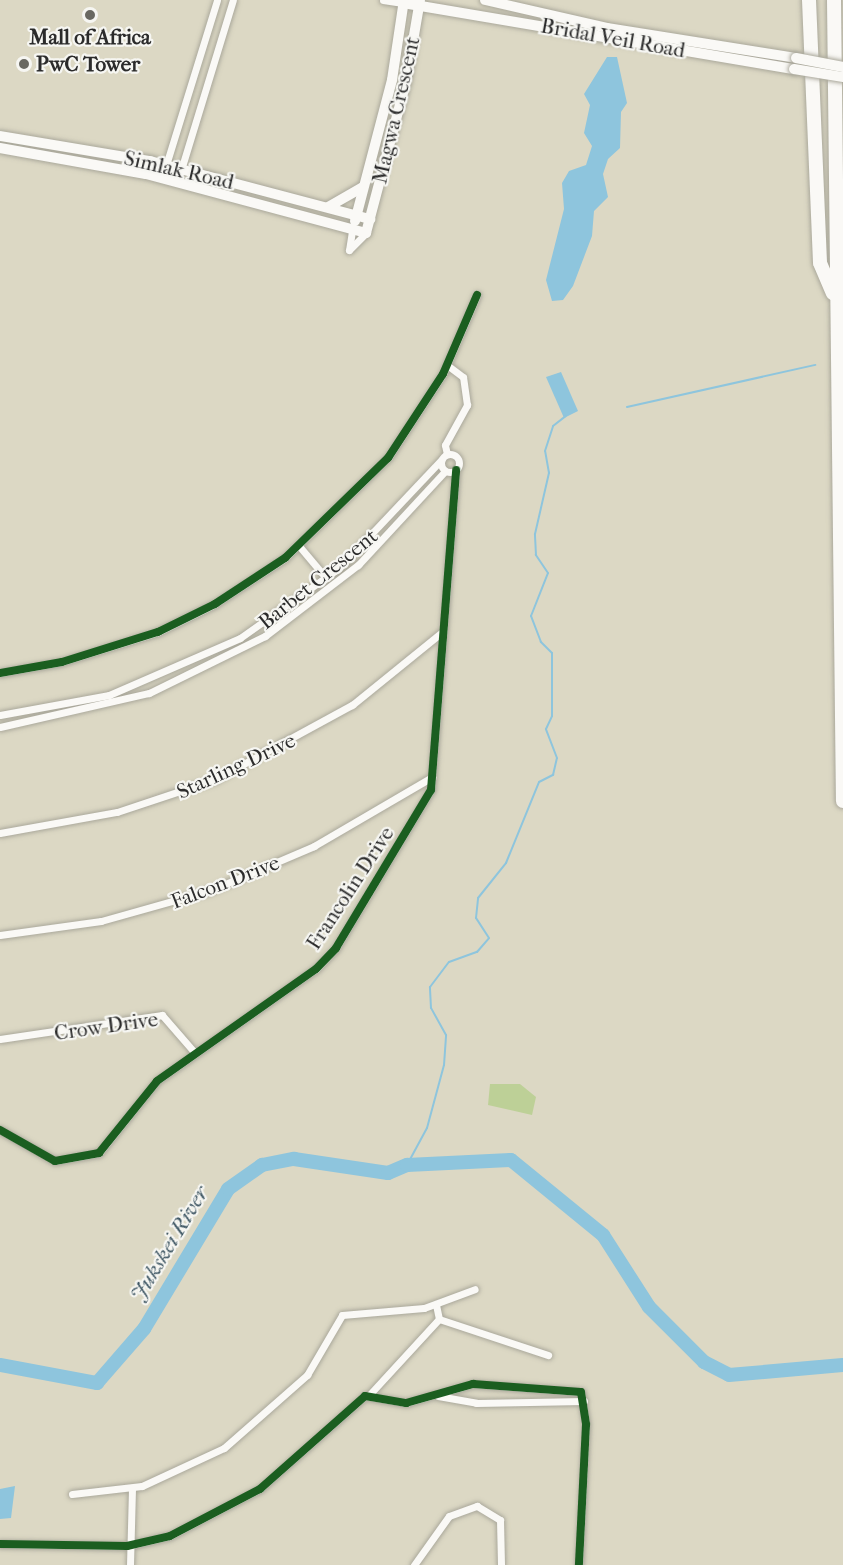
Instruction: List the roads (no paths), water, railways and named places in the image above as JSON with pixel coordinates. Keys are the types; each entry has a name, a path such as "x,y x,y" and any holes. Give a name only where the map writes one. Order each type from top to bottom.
{"highway":[{"path":"809,0 820,263 834,295"},
{"path":"834,0 834,295 843,801"}],"street":[{"path":"162,178 217,0"},
{"path":"177,183 233,0"},
{"name":"Bridal Veil Road","path":"383,0 419,3 795,63 843,67"},
{"name":"Bridal Veil Road","path":"485,0 607,28 795,63 843,77"},
{"name":"Magwa Crescent","path":"352,230 392,80 404,2"},
{"name":"Magwa Crescent","path":"366,233 406,82 419,3"},
{"name":"Simlak Road","path":"0,136 180,169 370,219"},
{"name":"Simlak Road","path":"0,148 162,178 366,233"},
{"path":"327,207 347,200 364,185"},
{"path":"352,230 349,250 366,233"},
{"path":"0,673 62,662 158,632 253,581 299,546 388,458 447,365 477,295"},
{"path":"441,460 446,471 456,470 458,457 447,454 445,445 467,405 463,377 447,365"},
{"name":"Barbet Crescent","path":"0,715 51,708 147,681 217,650 326,578 383,527 447,454"},
{"name":"Francolin Drive","path":"0,1130 55,1161 94,1155 112,1142 157,1081 329,957 425,804 432,777 456,470"},
{"name":"Barbet Crescent","path":"0,727 53,719 149,693 221,661 315,601 386,540 446,471"},
{"path":"299,546 326,578"},
{"path":"308,592 315,601"},
{"name":"Starling Drive","path":"0,832 117,812 216,779 352,705 442,632"},
{"path":"217,650 221,661"},
{"path":"147,681 149,693"},
{"path":"51,708 53,719"},
{"name":"Falcon Drive","path":"0,935 100,921 212,890 314,846 432,777"},
{"name":"Crow Drive","path":"0,1039 162,1015 195,1053"},
{"path":"72,1494 132,1488 186,1469 258,1424 320,1358 337,1318 436,1305 475,1288"},
{"path":"436,1305 439,1319"},
{"path":"439,1319 548,1354"},
{"path":"0,1545 127,1546 189,1528 242,1502 370,1394 439,1319"},
{"path":"370,1394 406,1403 438,1396 461,1385 581,1392 584,1401 579,1565"},
{"path":"497,1402 498,1386"},
{"path":"438,1396 497,1402 584,1401"},
{"path":"130,1565 127,1546 132,1488"},
{"path":"414,1565 449,1516 477,1506 500,1520 501,1565"}],"water":[{"path":"607,57 617,57 627,103 621,112 620,148 608,159 603,174 608,197 594,211 592,236 573,286 563,300 552,301 546,280 564,209 562,183 569,171 586,165 592,146 584,133 590,105 584,94"},
{"path":"561,372 578,411 564,418 546,377"},
{"path":"15,1486 11,1518 0,1519 0,1489"}],"waterway":[{"path":"627,407 815,365"},
{"path":"407,1165 427,1128 444,1065 446,1035 431,1008 430,987 449,962 477,952 489,938 476,918 478,898 506,863 539,782 553,775 557,758 546,729 552,716 552,653 541,642 531,616 548,573 536,555 535,534 549,473 545,451 553,426 566,416"},
{"name":"Jukskei River","path":"0,1365 97,1383 144,1329 228,1189 262,1165 294,1159 388,1173 407,1165 511,1160 603,1235 649,1307 704,1362 729,1375 843,1365"}],"place":[{"name":"Mall of Africa","path":"90,15"},
{"name":"PwC Tower","path":"24,64"}]}
